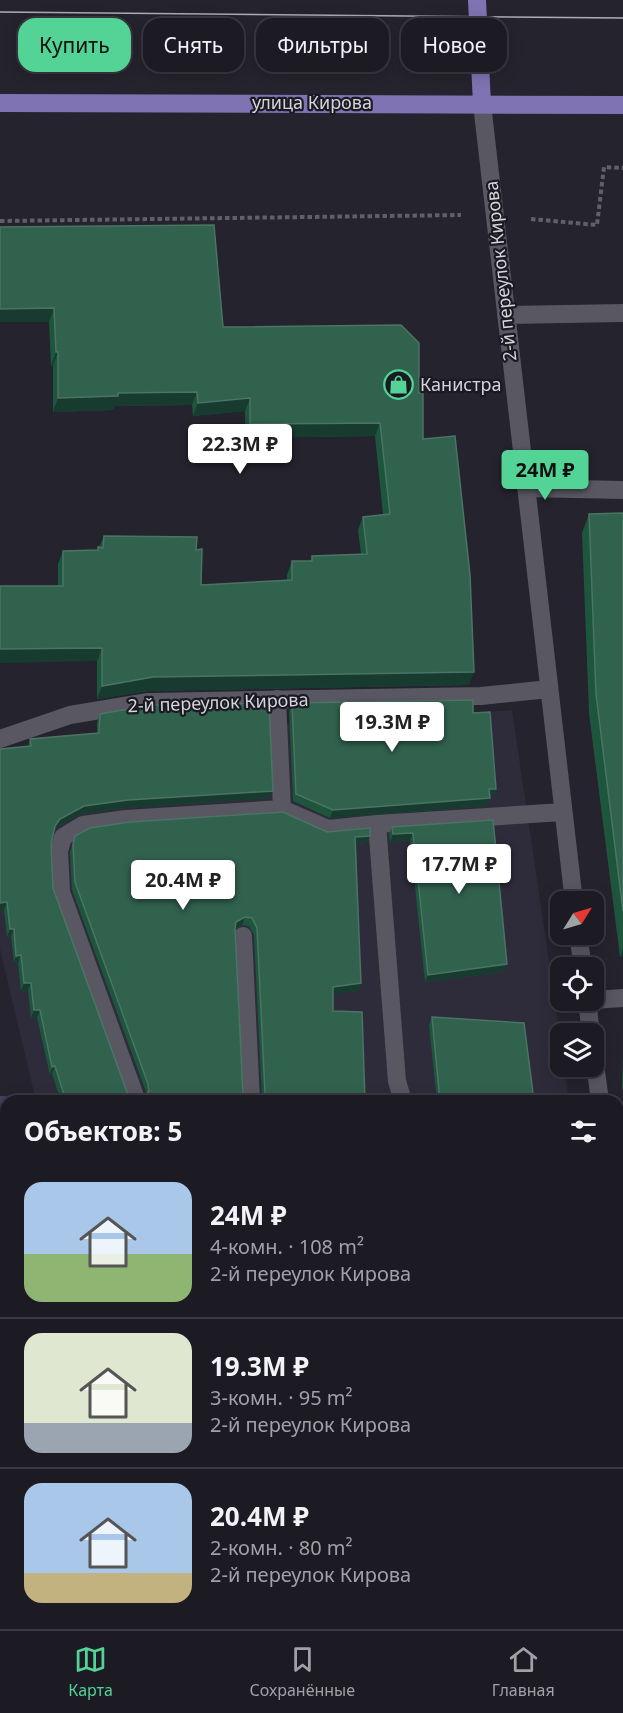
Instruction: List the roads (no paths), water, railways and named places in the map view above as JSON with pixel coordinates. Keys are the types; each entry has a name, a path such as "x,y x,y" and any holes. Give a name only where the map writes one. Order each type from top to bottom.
{"main road":[{"path":"477,0 482,104"},
{"name":"улица Кирова","path":"0,103 623,105"}],"street":[{"name":"2-й переулок Кирова","path":"482,104 573,891"},
{"path":"506,315 623,313"},
{"path":"526,488 623,490"},
{"name":"2-й переулок Кирова","path":"0,739 70,715 148,702 481,696 549,689"},
{"path":"277,699 282,809"},
{"path":"135,1095 62,892 59,851 63,837 83,825 282,809 328,829 563,812"},
{"path":"377,824 397,1081 401,1095"},
{"path":"243,936 251,1095"},
{"path":"604,999 623,998"},
{"path":"597,1077 599,1095"}],"tram line":[{"path":"0,12 623,18"}],"place":[{"name":"Канистра","path":"399,385"}]}
